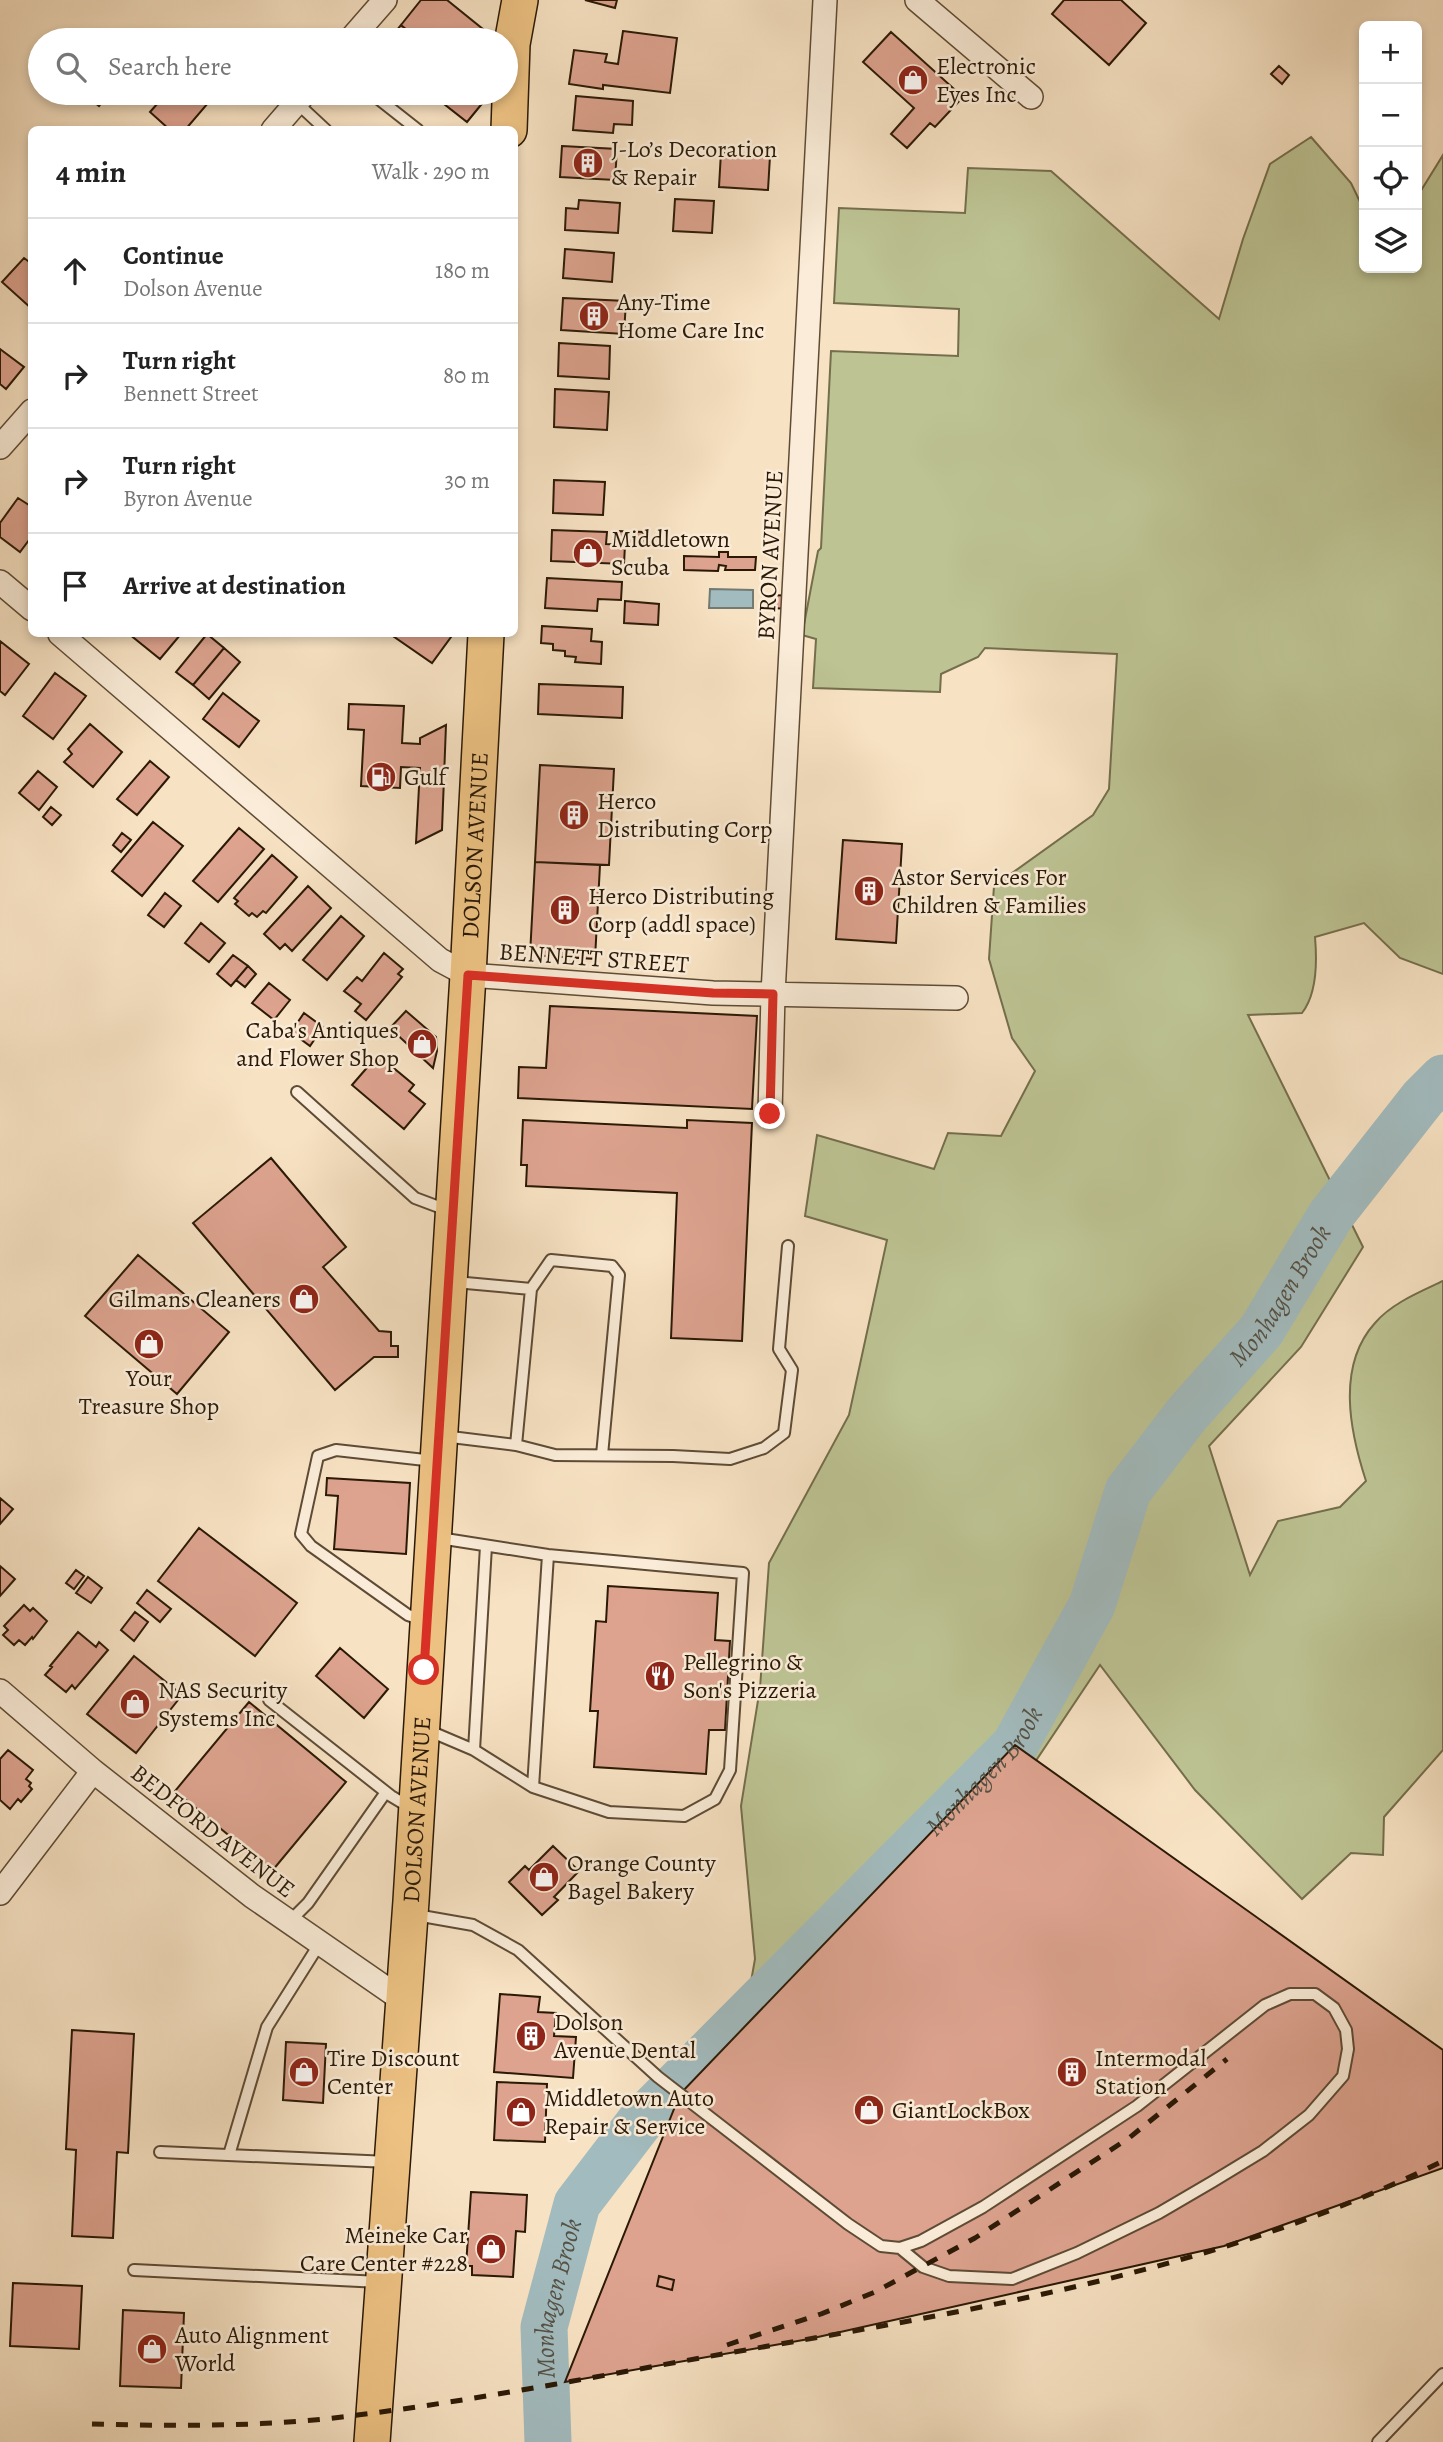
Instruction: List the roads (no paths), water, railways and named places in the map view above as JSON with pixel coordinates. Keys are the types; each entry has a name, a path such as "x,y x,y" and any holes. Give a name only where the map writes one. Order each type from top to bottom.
{"main road":[{"path":"515,28 520,0"},
{"path":"509,126 510,105"},
{"name":"DOLSON AVENUE","path":"372,2442 410,1914 420,1727 419,1667 427,1622 468,975 486,637"}],"street":[{"path":"360,28 385,0"},
{"name":"BYRON AVENUE","path":"770,1114 773,994 825,0"},
{"path":"917,0 1031,97"},
{"path":"276,126 295,105"},
{"path":"0,447 28,416"},
{"path":"0,582 28,606"},
{"name":"BENNETT STREET","path":"63,637 440,960 468,975 713,993 956,998"},
{"name":"BEDFORD AVENUE","path":"0,1691 93,1771 251,1896 404,2001"},
{"path":"0,1893 93,1771"}],"lane":[{"path":"306,105 323,126"},
{"path":"386,105 413,126"},
{"path":"296,1092 415,1198 453,1212"},
{"path":"427,1622 408,1615 311,1546 301,1534 318,1456 336,1450 516,1445 555,1455 730,1460 764,1448 784,1433 792,1370 779,1349 788,1246"},
{"path":"516,1445 531,1289 551,1260 612,1266 619,1275 602,1455"},
{"path":"449,1281 531,1289"},
{"path":"420,1727 474,1750 533,1787 608,1812 684,1816 715,1799 730,1770 744,1573 548,1555 432,1537"},
{"path":"474,1750 486,1546"},
{"path":"533,1787 548,1555"},
{"path":"269,1700 386,1792 416,1811"},
{"path":"289,1922 308,1903 386,1792"},
{"path":"410,1914 473,1925 518,1950 658,2077 848,2224 881,2246 900,2248 921,2242 983,2207 1137,2106 1265,2005 1290,1994 1315,1994 1334,2008 1346,2030 1349,2049 1343,2076 1309,2115 1263,2151 1213,2182 1100,2242 1012,2280 949,2276 923,2267 900,2248"},
{"path":"229,2155 267,2027 320,1943"},
{"path":"160,2152 392,2162"},
{"path":"134,2270 383,2282"},
{"path":"1378,2442 1443,2374"}],"water":[{"path":"710,589 753,590 753,608 709,608"}],"waterway":[{"name":"Monhagen Brook","path":"548,2442 544,2327 577,2204 639,2123 1015,1745 1092,1605 1128,1491 1187,1414 1261,1331 1331,1215 1423,1098 1443,1078"}],"railway":[{"path":"727,2345 821,2314 875,2292 975,2238 1129,2138 1227,2059"},
{"path":"92,2424 248,2424 392,2411 920,2319 1099,2281 1187,2258 1274,2231 1359,2199 1443,2161"}],"place":[{"name":"Electronic Eyes Inc","path":"913,80"},
{"name":"J-Lo’s Decoration & Repair","path":"588,163"},
{"name":"Any-Time Home Care Inc","path":"594,316"},
{"name":"Middletown Scuba","path":"588,553"},
{"name":"Gulf","path":"381,777"},
{"name":"Herco Distributing Corp","path":"574,815"},
{"name":"Astor Services For Children & Families","path":"869,891"},
{"name":"Herco Distributing Corp (addl space)","path":"565,910"},
{"name":"Caba's Antiques and Flower Shop","path":"422,1044"},
{"name":"Gilmans Cleaners","path":"304,1299"},
{"name":"Your Treasure Shop","path":"149,1344"},
{"name":"Pellegrino & Son's Pizzeria","path":"660,1676"},
{"name":"NAS Security Systems Inc","path":"135,1704"},
{"name":"Orange County Bagel Bakery","path":"544,1877"},
{"name":"Dolson Avenue Dental","path":"531,2036"},
{"name":"Tire Discount Center","path":"304,2072"},
{"name":"Intermodal Station","path":"1072,2072"},
{"name":"GiantLockBox","path":"869,2110"},
{"name":"Middletown Auto Repair & Service","path":"521,2112"},
{"name":"Meineke Car Care Center #228","path":"491,2249"},
{"name":"Auto Alignment World","path":"152,2349"}]}
